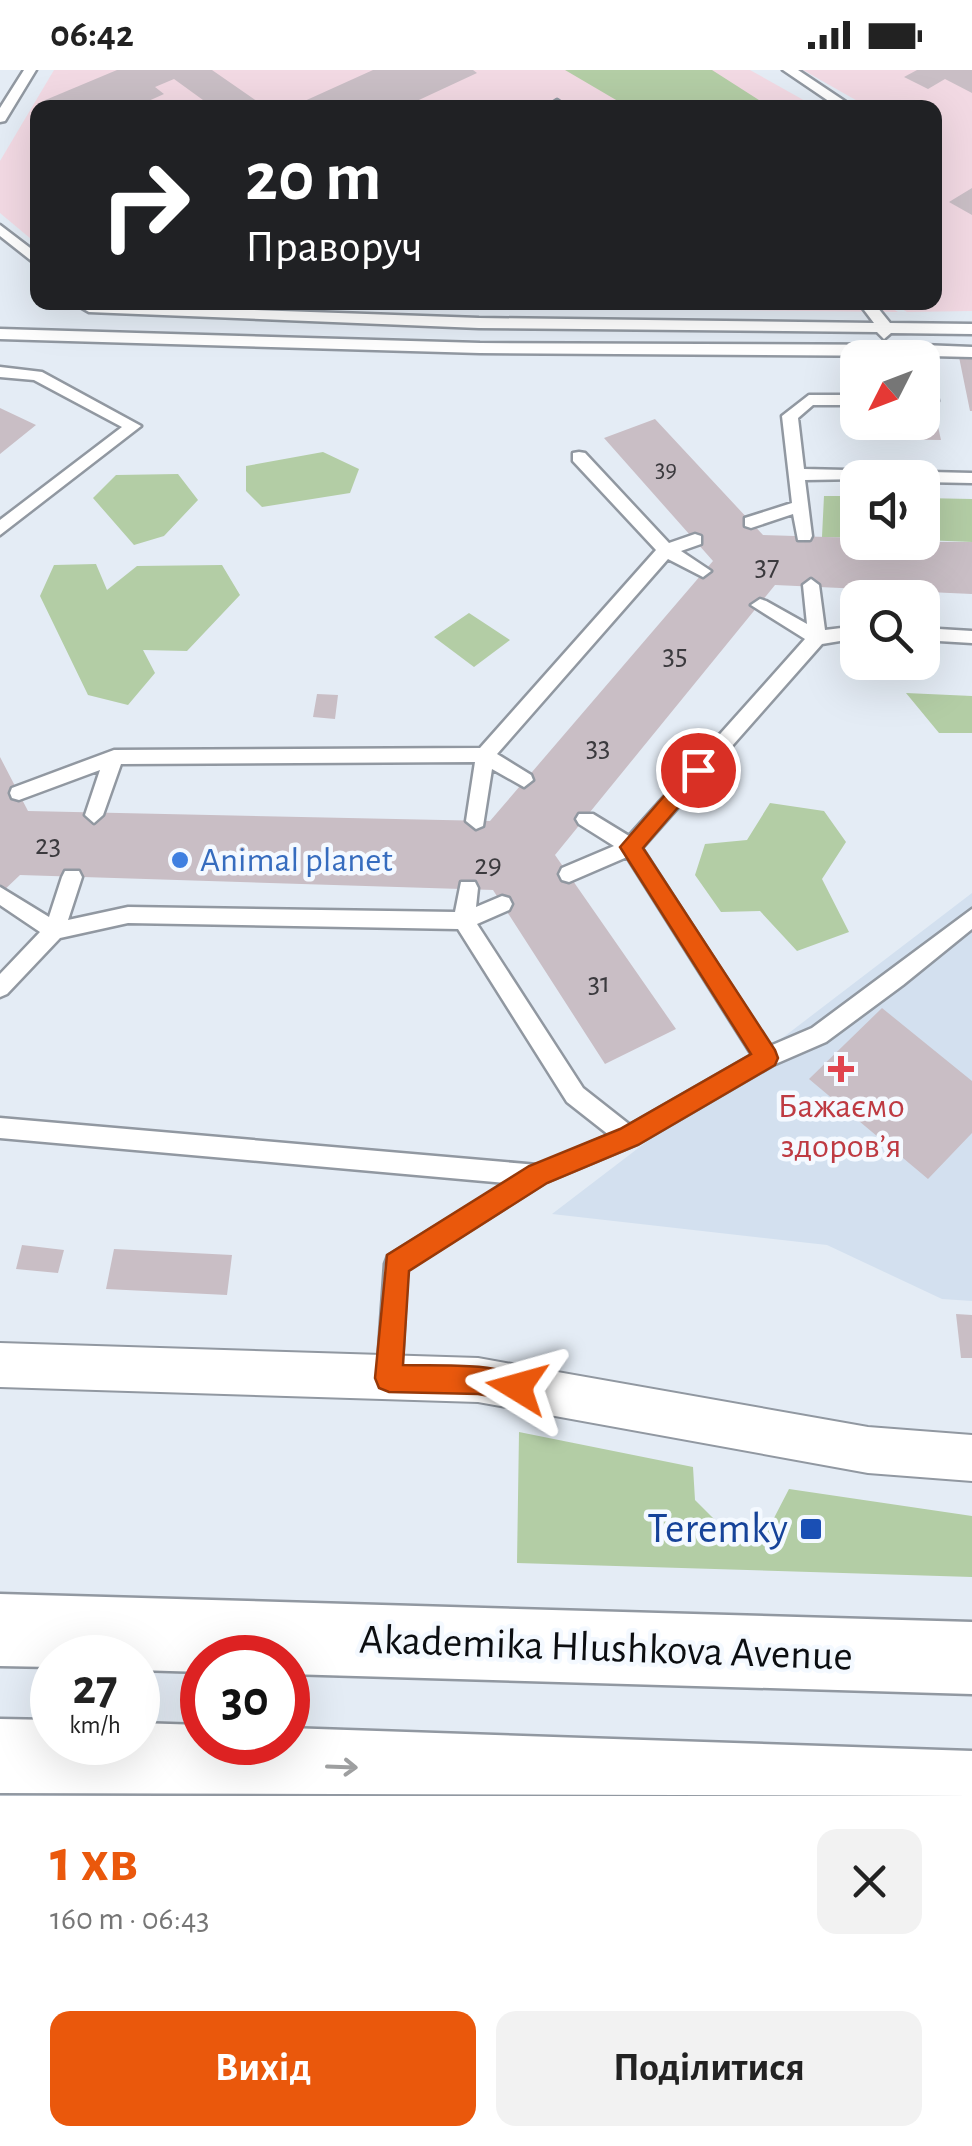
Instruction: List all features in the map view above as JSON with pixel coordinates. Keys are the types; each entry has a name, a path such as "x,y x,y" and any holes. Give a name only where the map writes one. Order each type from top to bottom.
{"highway":[{"name":"Akademika Hlushkova Avenue","path":"0,1630 972,1658"},
{"path":"0,1756 972,1790"}],"street":[{"path":"0,1364 478,1380 868,1450 972,1458"}],"lane":[{"path":"0,118 30,70"},
{"path":"788,70 835,100"},
{"path":"0,229 30,255"},
{"path":"82,334 85,310"},
{"path":"195,310 479,323 972,329"},
{"path":"871,310 884,326 885,340"},
{"path":"0,334 461,348 840,350"},
{"path":"940,351 972,352"},
{"path":"0,372 36,375 133,426 0,529"},
{"path":"804,536 790,416 810,400 840,400"},
{"path":"579,457 666,550 703,571"},
{"path":"797,474 972,478"},
{"path":"751,522 801,506"},
{"path":"476,821 484,755 666,550 695,540"},
{"path":"570,874 631,847 817,638 811,585"},
{"path":"760,604 817,638 840,635"},
{"path":"940,635 972,637"},
{"path":"19,793 114,757 484,755 524,780"},
{"path":"94,814 114,757"},
{"path":"586,819 631,847 766,1058"},
{"path":"0,988 54,931 72,877"},
{"path":"468,888 464,920 575,1095 629,1137"},
{"path":"0,895 54,931 128,916 464,920 502,904"},
{"path":"389,1378 396,1264 538,1175 629,1137 766,1058 819,1035 896,980 972,917"},
{"path":"0,1128 538,1175"}],"shaded area":[{"path":"54,70 750,70 804,100 36,100"},
{"path":"803,70 972,70 972,311 904,310 942,310 942,100 856,100"},
{"path":"30,110 30,238 0,213 0,161"},
{"path":"728,310 895,310 898,312"},
{"path":"972,893 972,1301 942,1299 827,1245 552,1214"}],"green space":[{"path":"565,70 712,70 759,100 616,100"},
{"path":"323,452 359,469 350,493 262,507 246,491 246,466"},
{"path":"178,474 198,500 164,536 134,545 93,498 116,475"},
{"path":"824,496 840,496 840,538 822,537"},
{"path":"940,498 972,499 972,542 940,541"},
{"path":"96,564 107,590 137,566 222,565 240,595 187,651 143,650 155,673 128,705 88,695 40,596 54,565"},
{"path":"469,613 510,640 474,667 434,637"},
{"path":"906,693 972,696 972,733 939,733"},
{"path":"770,803 824,811 846,842 822,879 849,932 797,951 760,911 721,912 695,875 705,844 747,840"},
{"path":"519,1432 693,1467 695,1500 716,1521 744,1530 774,1518 789,1489 972,1516 972,1577 517,1563"}],"building":[{"path":"117,70 212,70 255,100 203,100 174,79 155,87 164,94 151,100 45,100"},
{"path":"373,70 477,73 419,100 307,100"},
{"path":"917,70 972,70 972,93 945,79 928,89 904,77"},
{"path":"972,188 972,215 949,202"},
{"path":"959,357 972,357 972,411 970,411"},
{"path":"0,408 36,425 0,454"},
{"path":"655,419 763,535 840,537 840,560 940,560 940,542 972,542 972,594 940,593 940,580 840,580 840,588 775,585 555,855 676,1029 605,1064 493,890 20,875 0,894 0,757 28,811 490,821 713,561 604,438"},
{"path":"317,694 338,695 335,719 313,717"},
{"path":"882,1008 972,1081 972,1133 928,1179 809,1079"},
{"path":"22,1245 64,1250 58,1273 16,1269"},
{"path":"114,1249 232,1255 227,1295 106,1289"},
{"path":"956,1314 972,1315 972,1358 961,1358"}],"place":[{"name":"Animal planet","path":"180,860"},
{"name":"Бажаємо здоровʼя","path":"841,1069"},
{"name":"Teremky","path":"811,1529"}],"route":[{"path":"517,1387 478,1380 389,1378 396,1264 538,1175 629,1137 766,1058 631,847 698,770"}]}
